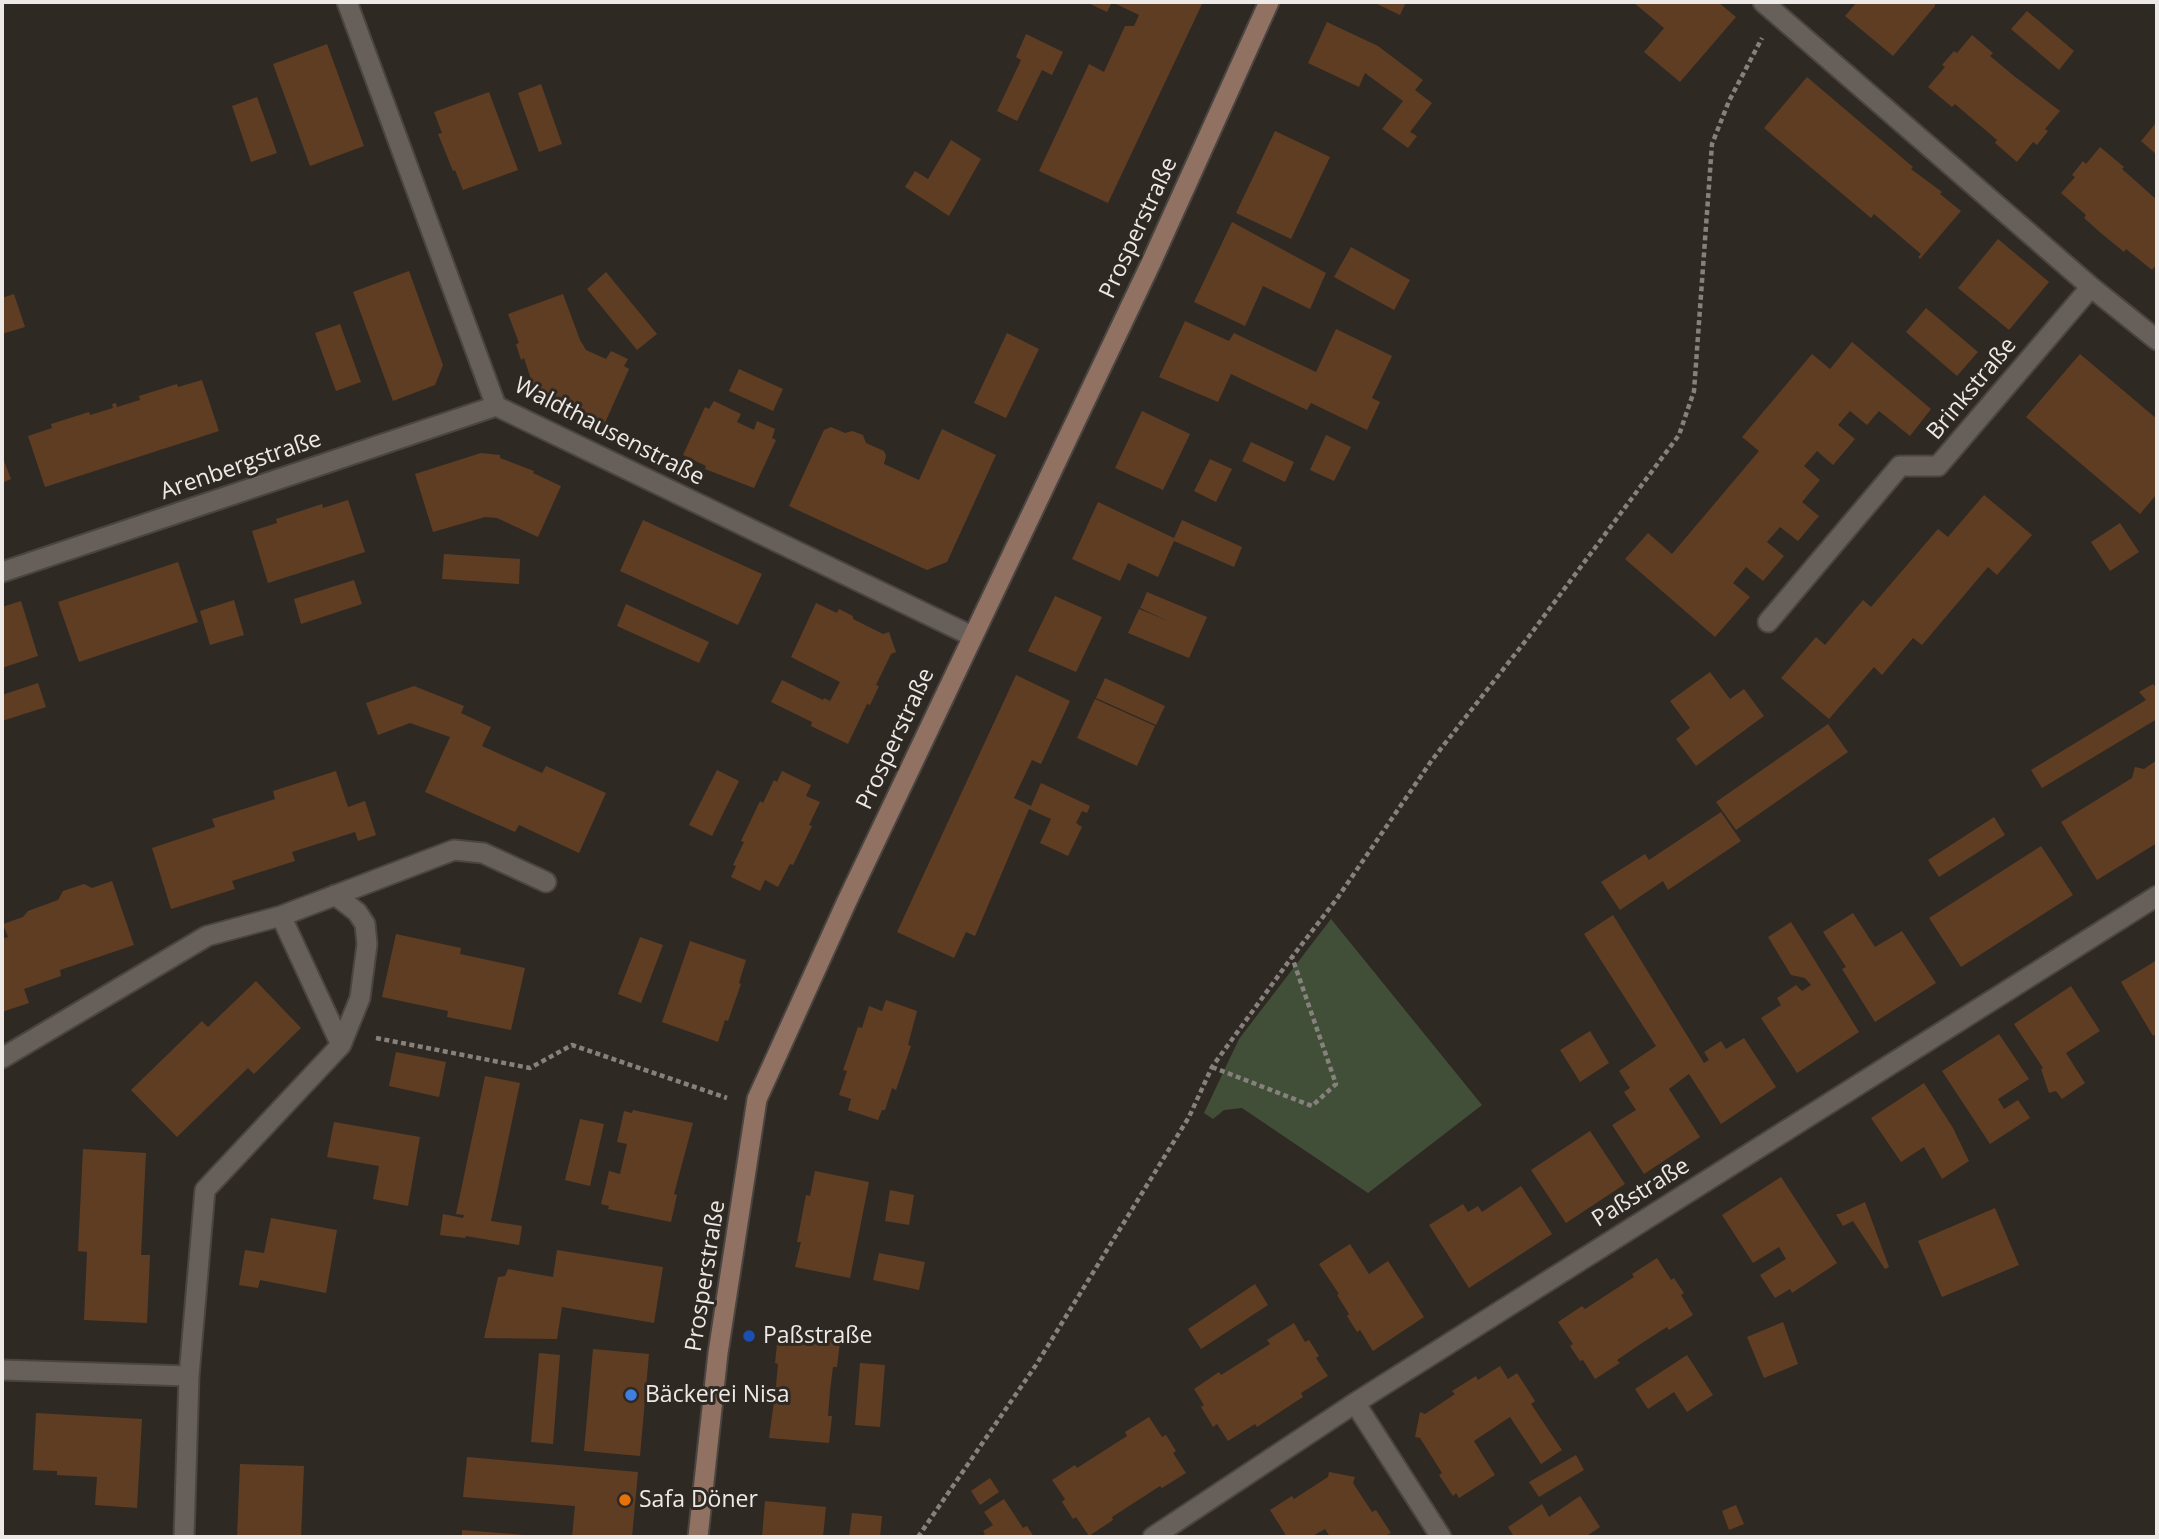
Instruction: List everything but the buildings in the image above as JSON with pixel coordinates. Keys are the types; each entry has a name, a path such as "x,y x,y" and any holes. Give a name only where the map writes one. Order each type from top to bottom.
{"main road":[{"name":"Prosperstraße","path":"698,1537 718,1353 757,1099 847,901 1151,263 1269,2"}],"street":[{"name":"Waldthausenstraße","path":"347,2 496,406 972,636"},
{"path":"1769,7 2091,287 2157,340"},
{"name":"Brinkstraße","path":"1768,622 1900,466 1938,466 2091,287"},
{"name":"Arenbergstraße","path":"2,572 496,406"},
{"path":"2,1058 207,936 281,916 454,850 483,853 546,882"},
{"path":"184,1537 189,1376 205,1190 341,1045 360,998 367,944 365,925 357,912 335,895"},
{"name":"Paßstraße","path":"1153,1537 1354,1403 2157,896"},
{"path":"281,916 341,1045"},
{"path":"2,1370 189,1376"},
{"path":"1354,1403 1441,1537"}],"path":[{"path":"918,1537 1036,1365 1189,1117 1212,1067 1336,901 1432,760 1527,639 1679,435 1695,391 1712,144 1769,7"},
{"path":"1212,1067 1312,1106 1336,1084 1292,957"},
{"path":"341,1045 379,1037 530,1068 572,1045 756,1108"}],"green space":[{"path":"1331,919 1482,1105 1368,1193 1242,1108 1224,1110 1213,1119 1204,1113 1239,1039"}],"place":[{"name":"Paßstraße","path":"749,1336"},
{"name":"Bäckerei Nisa","path":"631,1395"},
{"name":"Safa Döner","path":"625,1500"}]}
